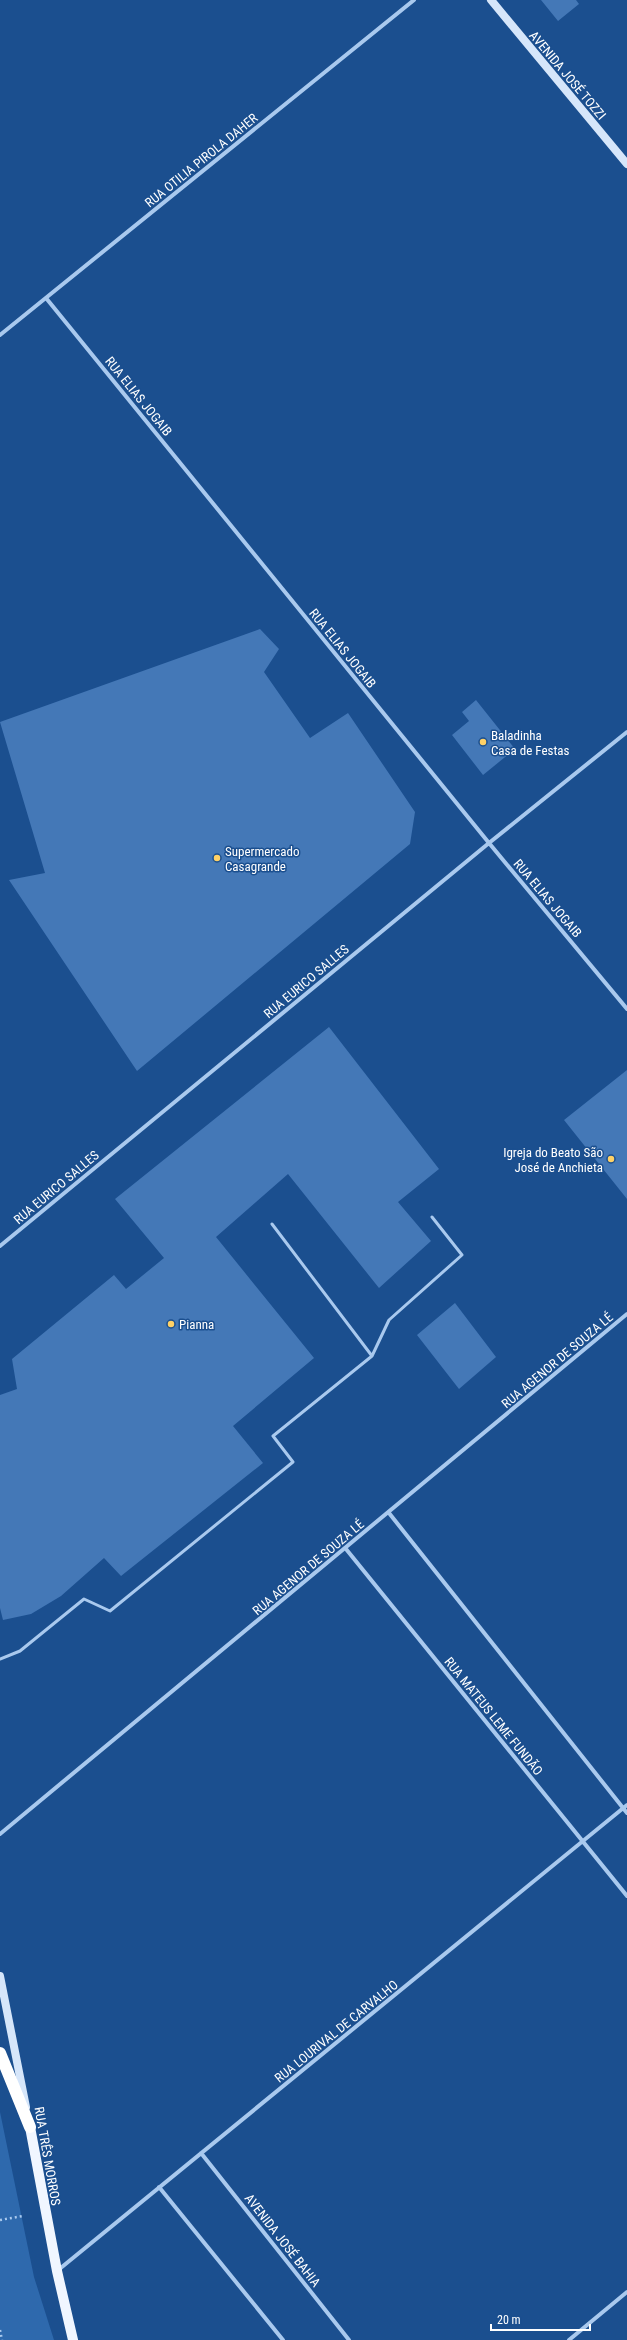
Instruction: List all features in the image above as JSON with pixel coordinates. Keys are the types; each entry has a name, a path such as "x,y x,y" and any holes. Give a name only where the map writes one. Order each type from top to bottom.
{"highway":[{"path":"0,2054 30,2128"}],"main road":[{"name":"RUA TRÊS MORROS","path":"30,2128 57,2271 73,2340"}],"street":[{"name":"RUA OTILIA PIROLA DAHER","path":"0,335 414,0"},
{"name":"AVENIDA JOSÉ TOZZI","path":"491,0 627,164"},
{"name":"RUA ELIAS JOGAIB","path":"46,298 489,843 627,1008"},
{"name":"RUA EURICO SALLES","path":"0,1246 489,843 627,732"},
{"name":"RUA AGENOR DE SOUZA LÉ","path":"0,1834 346,1549 627,1314"},
{"path":"389,1513 625,1807 627,1813"},
{"name":"RUA MATEUS LEME FUNDÃO","path":"346,1549 627,1896"},
{"name":"RUA LOURIVAL DE CARVALHO","path":"57,2271 625,1807"},
{"name":"RUA TRÊS MORROS","path":"0,1976 30,2128"},
{"name":"AVENIDA JOSÉ BAHIA","path":"201,2153 349,2340"},
{"path":"159,2187 283,2340"},
{"path":"569,2340 627,2292"}],"lane":[{"path":"0,1658 20,1651 84,1599 110,1611 293,1462 273,1436 372,1356 389,1320 462,1255 432,1217"},
{"path":"272,1224 372,1356"}],"path":[{"path":"0,2330 2,2340"}],"shaded area":[{"path":"0,2112 34,2277 54,2340 0,2340"}],"building":[{"path":"541,0 576,0 579,4 558,21"},
{"name":"Supermercado Casagrande","path":"260,629 279,649 264,672 310,738 348,713 415,812 410,844 137,1071 9,880 45,873 0,722"},
{"name":"Baladinha Casa de Festas","path":"476,700 515,749 483,775 452,735 469,721 462,712"},
{"name":"Pianna","path":"329,1027 439,1169 398,1202 431,1241 379,1288 288,1174 216,1237 314,1358 233,1426 263,1463 121,1576 104,1558 61,1596 31,1614 3,1620 0,1608 0,1395 17,1389 12,1359 114,1275 126,1289 164,1258 115,1199"},
{"name":"Igreja do Beato São José de Anchieta","path":"627,1070 627,1199 564,1120"},
{"path":"455,1303 496,1357 459,1389 417,1335"}],"place":[{"name":"Baladinha Casa de Festas","path":"483,742"},
{"name":"Supermercado Casagrande","path":"217,858"},
{"name":"Igreja do Beato São José de Anchieta","path":"611,1159"},
{"name":"Pianna","path":"171,1324"}]}
